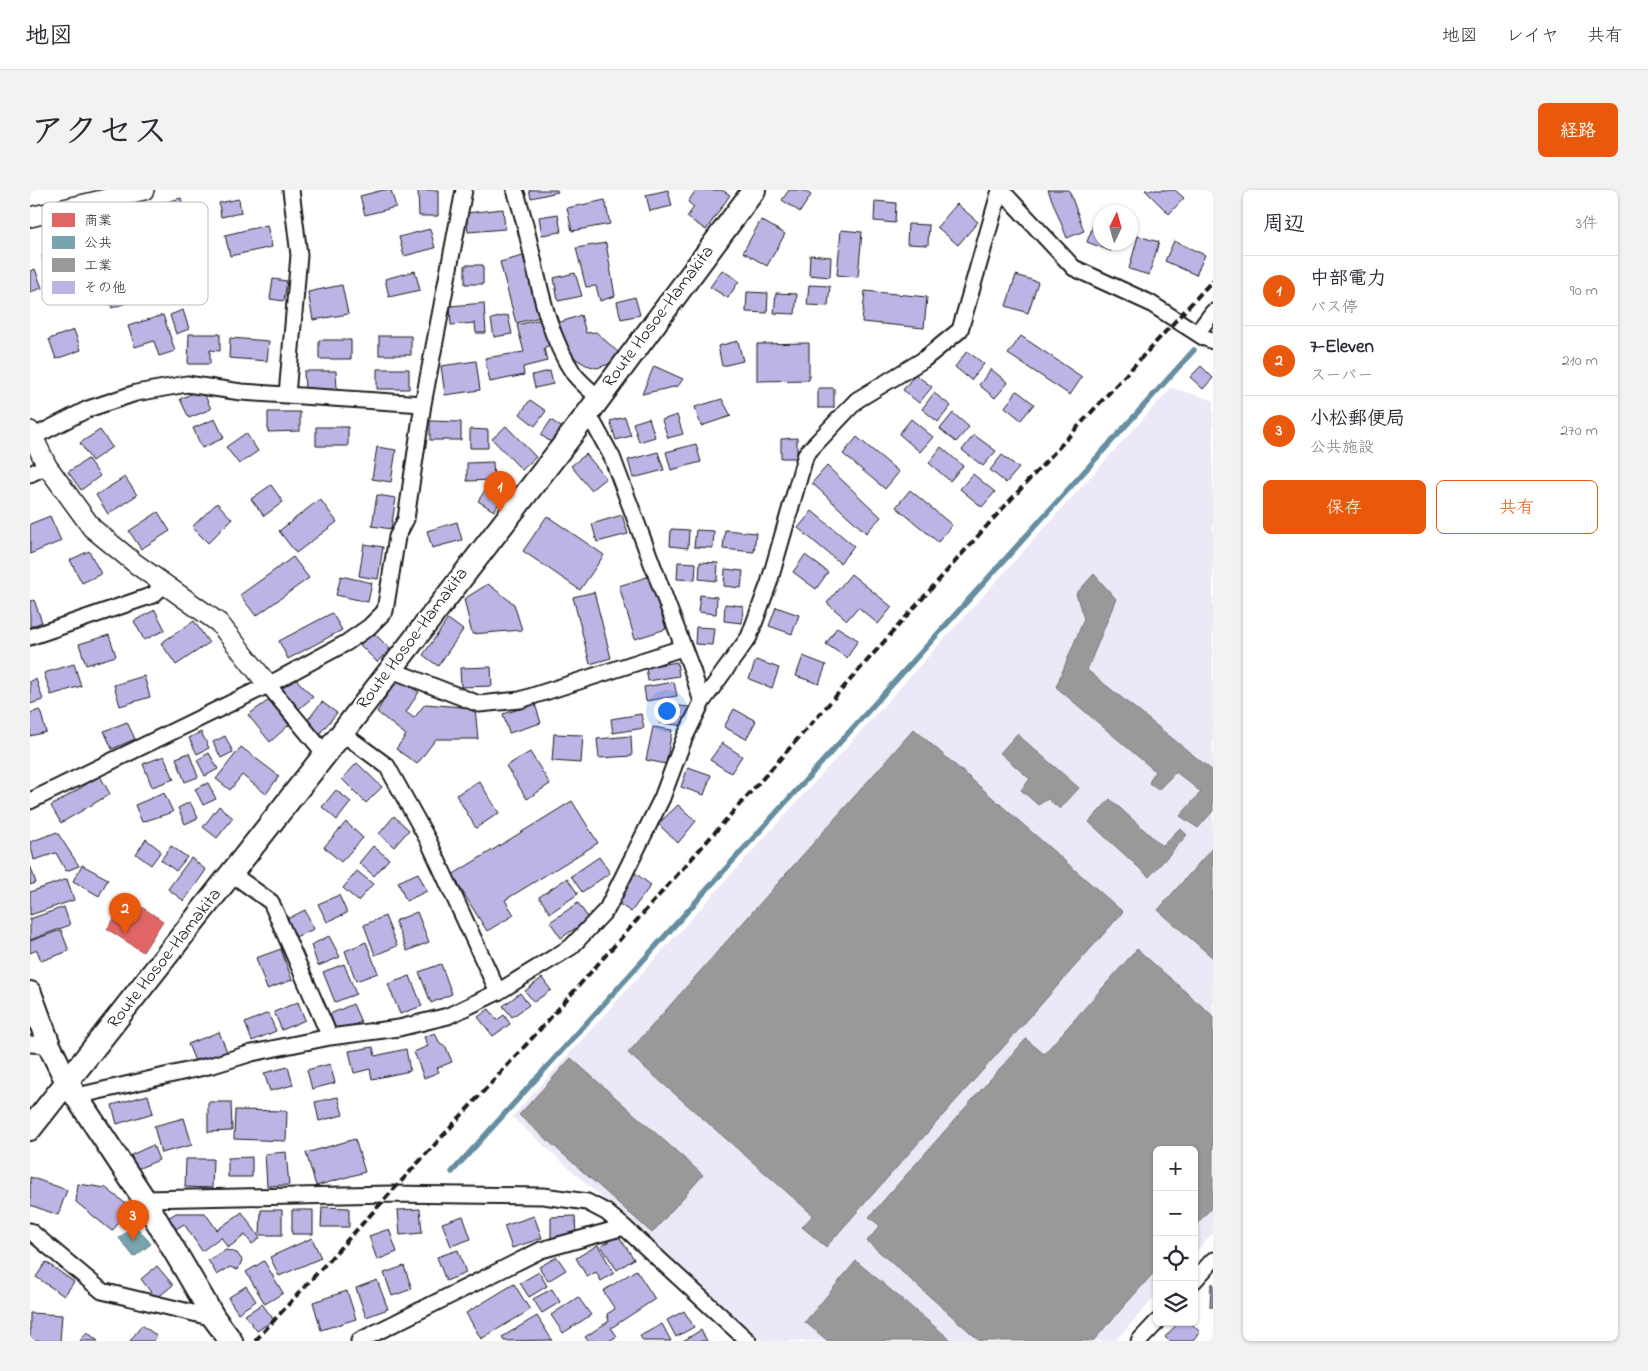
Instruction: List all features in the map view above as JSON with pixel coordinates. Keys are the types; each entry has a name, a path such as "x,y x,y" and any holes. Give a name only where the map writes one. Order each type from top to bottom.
{"main road":[{"name":"Route Hosoe-Hamakita","path":"30,1130 72,1090 232,874 592,407 754,190"},
{"path":"30,993 40,1045 144,1199 214,1318 231,1341"}],"street":[{"path":"93,202 144,190"},
{"path":"287,395 299,255 291,190"},
{"path":"30,801 268,685 346,643 369,627 385,611 397,537 406,519 423,404 464,190"},
{"path":"515,190 526,222 531,251 556,342 592,407 594,424 612,457 682,648 692,670 702,702"},
{"path":"1000,190 1074,268 1150,303 1213,341"},
{"path":"72,1090 213,1065 252,1053 330,1036 399,1028 448,1016 498,992 571,947 607,909 662,798 684,739 702,702 748,637 770,583 806,454 857,400 923,360 960,330 1000,190"},
{"path":"1197,333 1213,312"},
{"path":"325,754 219,623 136,564 92,528 47,466 32,434 88,409 136,393 187,384 242,392 423,404"},
{"path":"30,474 47,466"},
{"path":"30,638 153,595 165,584"},
{"path":"389,669 479,704 520,700 682,648"},
{"path":"342,732 388,766 428,840 498,992"},
{"path":"232,874 271,902 330,1036"},
{"path":"144,1199 390,1194 543,1196 587,1202 606,1212 624,1227 748,1341"},
{"path":"359,1341 542,1250 624,1227"},
{"path":"30,1231 102,1291 214,1318"},
{"path":"1198,1276 1213,1260"},
{"path":"1139,1341 1153,1326"}],"shaded area":[{"path":"1171,388 1213,400 1213,1233 1198,1250 1198,1146 1153,1146 1153,1299 1115,1341 762,1341 512,1117"}],"building: 商業":[{"path":"128,898 163,921 143,952 107,929"}],"building: 公共":[{"path":"135,1225 151,1244 134,1257 119,1238"}],"building: 工業":[{"path":"1094,574 1116,599 1087,670 1213,771 1213,811 1198,828 1180,816 1201,792 1176,772 1158,790 1149,783 1155,771 1056,687 1084,619 1076,594"},
{"path":"914,729 1123,912 826,1247 802,1227 813,1215 628,1053"},
{"path":"1017,734 1079,788 1060,809 1048,799 1038,805 1021,790 1030,779 1000,753"},
{"path":"1110,799 1162,846 1180,828 1187,835 1149,877 1089,822"},
{"path":"1213,847 1213,958 1158,910"},
{"path":"1137,949 1213,1016 1213,1206 1198,1223 1198,1146 1153,1146 1153,1274 1093,1341 980,1341 867,1241 880,1226 869,1217 1026,1039 1044,1054"},
{"path":"571,1058 703,1175 652,1233 519,1115"},
{"path":"856,1261 952,1341 828,1341 805,1322"}],"building: その他":[{"path":"383,190 391,190 396,207 365,215 360,196"},
{"path":"418,190 438,190 438,216 419,216"},
{"path":"529,190 557,190 558,192 531,198"},
{"path":"668,190 672,206 650,211 646,195"},
{"path":"696,190 722,190 730,195 706,230 687,217 694,207 688,202"},
{"path":"789,190 803,190 811,195 800,212 782,200"},
{"path":"1048,190 1069,190 1084,231 1067,238"},
{"path":"1145,190 1175,190 1184,198 1169,214"},
{"path":"181,198 182,202 166,202"},
{"path":"239,199 241,213 221,217 219,203"},
{"path":"605,200 610,224 572,231 567,208"},
{"path":"875,201 896,203 895,223 874,221"},
{"path":"957,204 978,222 958,245 937,227"},
{"path":"503,209 505,229 468,232 466,213"},
{"path":"558,214 561,232 542,235 539,217"},
{"path":"761,220 785,234 767,266 743,252"},
{"path":"908,224 929,225 928,245 907,244"},
{"path":"267,225 272,247 230,256 225,235"},
{"path":"1093,226 1093,244 1087,242"},
{"path":"430,229 435,248 404,256 399,237"},
{"path":"841,230 862,232 858,277 837,275"},
{"path":"1138,236 1159,242 1149,275 1129,269 1134,250 1138,250"},
{"path":"1174,241 1205,255 1196,275 1165,261"},
{"path":"606,243 615,296 600,301 596,286 586,287 576,248"},
{"path":"810,255 831,257 830,277 809,275"},
{"path":"523,256 540,317 516,323 500,262"},
{"path":"465,265 483,265 483,284 465,284"},
{"path":"35,269 42,288 30,292 30,271"},
{"path":"722,270 739,281 728,298 710,287"},
{"path":"415,271 420,290 389,297 385,279"},
{"path":"575,273 582,296 558,301 554,278"},
{"path":"1016,275 1038,282 1028,313 1006,306"},
{"path":"273,279 287,281 284,301 270,299"},
{"path":"342,285 348,314 313,320 308,292"},
{"path":"809,285 830,286 828,306 807,305"},
{"path":"865,291 927,297 924,328 862,322"},
{"path":"747,292 768,293 767,313 746,312"},
{"path":"776,293 797,294 795,314 774,313"},
{"path":"635,297 640,315 621,319 617,302"},
{"path":"484,303 486,333 476,333 475,323 451,325 450,306"},
{"path":"183,310 189,329 176,334 170,315"},
{"path":"163,315 175,351 159,356 154,341 135,347 128,326"},
{"path":"508,315 512,334 494,337 491,319"},
{"path":"581,315 586,333 596,332 619,353 609,364 597,368 586,365 576,359 563,342 558,323"},
{"path":"541,319 549,345 544,348 547,361 523,367 524,375 490,382 485,358 524,352 517,325"},
{"path":"74,330 81,350 56,359 49,339"},
{"path":"189,334 220,334 220,351 210,350 210,364 188,364"},
{"path":"379,336 411,336 411,355 379,355"},
{"path":"1021,336 1082,377 1070,395 1008,354"},
{"path":"230,338 269,341 267,361 229,358"},
{"path":"319,340 351,340 351,359 319,359"},
{"path":"738,341 743,361 722,366 718,346"},
{"path":"809,343 809,380 757,381 757,344"},
{"path":"967,351 984,364 971,380 955,367"},
{"path":"476,361 480,390 445,395 441,366"},
{"path":"654,366 683,379 678,386 642,394"},
{"path":"1201,366 1213,378 1203,389 1190,377"},
{"path":"377,369 409,369 409,389 377,389"},
{"path":"991,369 1008,383 995,398 979,385"},
{"path":"304,371 336,371 337,390 305,391"},
{"path":"550,371 553,384 535,388 532,375"},
{"path":"915,374 932,387 919,403 903,390"},
{"path":"818,388 834,388 834,408 818,408"},
{"path":"202,389 211,409 189,418 180,399"},
{"path":"1017,391 1034,404 1021,420 1005,407"},
{"path":"934,393 951,406 938,422 922,409"},
{"path":"722,399 731,416 701,426 695,407"},
{"path":"530,400 546,411 535,426 520,414"},
{"path":"268,412 300,412 300,431 268,432"},
{"path":"953,413 969,427 956,442 940,429"},
{"path":"677,415 683,434 668,438 662,420"},
{"path":"625,417 631,436 616,440 610,421"},
{"path":"649,418 655,437 639,442 633,423"},
{"path":"215,419 224,438 202,448 193,428"},
{"path":"911,419 933,437 920,452 899,434"},
{"path":"551,420 567,431 556,446 541,435"},
{"path":"430,421 461,422 461,440 430,440"},
{"path":"506,426 536,457 522,470 492,439"},
{"path":"316,427 348,427 348,446 316,446"},
{"path":"470,429 488,430 488,448 470,448"},
{"path":"100,430 112,447 92,461 80,443"},
{"path":"246,433 258,451 239,464 226,447"},
{"path":"974,435 996,451 983,466 962,450"},
{"path":"857,437 899,472 885,489 843,454"},
{"path":"797,438 797,458 781,458 781,439"},
{"path":"696,444 701,462 671,470 666,452"},
{"path":"377,447 396,450 391,482 372,479"},
{"path":"941,447 963,466 950,481 929,463"},
{"path":"658,452 664,470 633,478 628,460"},
{"path":"586,454 606,478 591,490 571,466"},
{"path":"1002,455 1019,468 1006,483 990,470"},
{"path":"88,459 100,476 81,490 68,472"},
{"path":"493,462 494,480 467,481 467,463"},
{"path":"827,466 881,517 866,533 812,483"},
{"path":"973,474 995,492 982,507 960,489"},
{"path":"125,477 137,495 108,514 96,495"},
{"path":"271,485 283,502 264,516 251,499"},
{"path":"488,486 504,496 494,511 478,501"},
{"path":"910,490 952,525 938,542 896,507"},
{"path":"377,495 396,498 391,529 372,526"},
{"path":"320,499 337,522 296,553 279,531"},
{"path":"217,503 232,519 208,543 192,527"},
{"path":"812,511 854,546 840,563 798,528"},
{"path":"158,512 170,531 141,549 129,531"},
{"path":"622,515 628,534 597,542 592,524"},
{"path":"50,516 61,541 30,554 30,524"},
{"path":"547,516 604,555 580,590 523,551"},
{"path":"457,522 462,540 432,548 427,531"},
{"path":"671,529 689,530 688,548 670,546"},
{"path":"696,530 714,531 713,548 694,547"},
{"path":"725,530 756,533 754,552 723,549"},
{"path":"364,544 383,547 378,579 359,576"},
{"path":"89,551 101,574 82,583 70,560"},
{"path":"805,555 828,572 816,589 793,572"},
{"path":"293,557 309,578 256,616 240,595"},
{"path":"678,562 696,563 695,580 677,579"},
{"path":"700,562 718,563 717,581 699,579"},
{"path":"725,569 743,571 741,588 724,586"},
{"path":"851,574 892,607 878,624 858,607 847,620 827,603"},
{"path":"341,576 372,583 368,602 336,595"},
{"path":"650,576 666,629 635,639 619,586"},
{"path":"488,584 514,604 522,630 472,634 464,599"},
{"path":"594,592 611,658 590,664 573,597"},
{"path":"700,595 717,597 716,614 698,612"},
{"path":"34,600 42,622 30,627 30,601"},
{"path":"725,604 743,606 742,623 724,621"},
{"path":"776,607 799,615 792,634 769,626"},
{"path":"155,610 165,630 144,640 134,621"},
{"path":"332,613 342,630 288,659 279,641"},
{"path":"448,619 463,630 438,666 423,655"},
{"path":"194,621 209,643 176,665 161,643"},
{"path":"696,627 714,628 712,645 695,644"},
{"path":"837,627 858,640 847,658 826,644"},
{"path":"373,632 390,649 377,662 360,645"},
{"path":"109,635 116,656 86,665 79,644"},
{"path":"803,656 826,665 819,684 796,676"},
{"path":"756,660 779,668 772,688 749,679"},
{"path":"677,662 679,676 648,681 646,667"},
{"path":"74,664 81,686 51,695 44,673"},
{"path":"491,667 492,686 461,687 460,668"},
{"path":"144,676 150,697 120,706 114,685"},
{"path":"295,678 313,697 299,709 281,690"},
{"path":"36,679 43,700 30,704 30,681"},
{"path":"396,679 419,692 406,712 414,718 425,704 475,708 478,739 436,739 417,764 396,749 406,735 377,712"},
{"path":"674,682 677,696 646,701 644,687"},
{"path":"269,700 289,725 270,742 248,715"},
{"path":"322,702 337,713 320,733 306,722"},
{"path":"535,704 541,723 509,733 503,714"},
{"path":"662,704 689,707 687,726 659,723"},
{"path":"734,709 756,721 746,739 724,727"},
{"path":"40,710 46,732 30,736 30,713"},
{"path":"641,714 644,728 613,733 611,719"},
{"path":"127,722 135,739 112,749 104,731"},
{"path":"653,727 672,730 666,764 646,760"},
{"path":"201,732 209,748 197,754 189,738"},
{"path":"554,734 583,735 581,763 552,761"},
{"path":"225,736 233,752 221,758 213,742"},
{"path":"631,736 632,756 599,758 597,739"},
{"path":"722,743 742,756 731,773 710,760"},
{"path":"241,747 279,776 266,794 242,775 230,790 216,779"},
{"path":"530,752 550,784 527,799 506,766"},
{"path":"189,753 198,777 185,782 176,758"},
{"path":"209,753 218,769 205,776 197,760"},
{"path":"164,756 174,779 152,787 143,764"},
{"path":"357,763 382,787 366,803 342,779"},
{"path":"688,767 711,775 704,795 681,787"},
{"path":"100,776 110,794 61,823 51,806"},
{"path":"479,781 499,813 476,828 456,795"},
{"path":"208,783 216,799 203,805 195,789"},
{"path":"336,790 351,802 337,820 322,807"},
{"path":"164,793 173,812 142,822 135,805"},
{"path":"572,801 598,843 505,900 514,915 487,931 452,875"},
{"path":"190,802 198,818 185,824 178,808"},
{"path":"678,805 696,821 678,843 658,824"},
{"path":"219,806 233,818 217,838 203,827"},
{"path":"394,816 409,830 394,847 379,834"},
{"path":"346,822 363,838 341,862 324,847"},
{"path":"57,832 79,866 66,871 56,853 34,860 30,842"},
{"path":"146,839 161,851 151,865 136,854"},
{"path":"171,846 187,857 176,871 161,860"},
{"path":"373,846 389,859 374,876 359,863"},
{"path":"599,857 610,873 582,892 571,876"},
{"path":"191,858 206,870 184,901 168,889"},
{"path":"30,865 36,883 30,885"},
{"path":"82,865 108,879 99,896 73,881"},
{"path":"357,871 373,884 358,901 343,888"},
{"path":"418,873 427,891 406,901 398,882"},
{"path":"635,873 651,885 631,912 615,901"},
{"path":"567,878 578,894 550,913 539,897"},
{"path":"67,879 74,900 30,915 30,892"},
{"path":"339,895 347,913 327,922 318,904"},
{"path":"578,903 589,919 561,938 550,922"},
{"path":"64,907 70,925 30,940 30,919"},
{"path":"305,910 314,929 293,938 285,920"},
{"path":"417,912 429,942 407,951 395,921"},
{"path":"385,916 397,946 375,955 364,925"},
{"path":"61,930 69,951 41,961 37,950 30,953 30,941"},
{"path":"329,936 340,957 318,966 311,945"},
{"path":"366,942 378,973 356,981 345,951"},
{"path":"281,949 292,980 267,989 256,958"},
{"path":"344,964 356,994 335,1002 323,972"},
{"path":"441,964 452,994 431,1003 419,972"},
{"path":"410,976 422,1006 400,1014 388,984"},
{"path":"542,978 551,990 534,1002 525,991"},
{"path":"520,993 529,1005 512,1017 503,1006"},
{"path":"298,1002 305,1020 282,1030 274,1012"},
{"path":"353,1004 361,1022 337,1032 330,1014"},
{"path":"489,1009 497,1020 504,1015 510,1024 493,1036 478,1017"},
{"path":"268,1013 276,1031 252,1041 245,1023"},
{"path":"219,1032 228,1054 197,1066 188,1044"},
{"path":"435,1033 440,1044 446,1047 452,1062 437,1068 439,1072 424,1078 414,1052 428,1046 424,1037"},
{"path":"373,1047 375,1056 406,1049 410,1071 372,1079 370,1069 354,1073 349,1051"},
{"path":"330,1064 335,1083 312,1089 307,1070"},
{"path":"288,1067 293,1085 270,1091 264,1073"},
{"path":"148,1095 153,1113 117,1124 112,1105"},
{"path":"338,1097 343,1115 319,1121 315,1102"},
{"path":"208,1102 231,1102 232,1131 208,1132"},
{"path":"235,1110 287,1111 286,1141 234,1139"},
{"path":"184,1118 192,1145 161,1153 154,1126"},
{"path":"355,1139 365,1172 316,1186 306,1153"},
{"path":"153,1145 159,1160 137,1169 131,1155"},
{"path":"286,1152 289,1185 267,1186 265,1154"},
{"path":"252,1157 252,1177 228,1177 228,1158"},
{"path":"186,1159 213,1159 212,1188 185,1187"},
{"path":"30,1177 67,1190 58,1215 30,1205"},
{"path":"78,1184 106,1188 131,1208 112,1231 76,1202"},
{"path":"322,1207 349,1208 349,1227 321,1227"},
{"path":"420,1209 422,1233 400,1235 398,1210"},
{"path":"261,1210 282,1210 282,1235 260,1235"},
{"path":"292,1210 313,1210 313,1234 292,1234"},
{"path":"242,1212 260,1238 252,1244 245,1235 228,1248 221,1237 202,1251 184,1224 176,1229 168,1218 176,1213 205,1213 217,1230"},
{"path":"463,1216 471,1239 451,1246 442,1223"},
{"path":"534,1216 542,1238 512,1248 504,1226"},
{"path":"575,1216 576,1237 551,1238 551,1217"},
{"path":"389,1229 397,1252 377,1260 369,1236"},
{"path":"618,1235 634,1259 617,1270 601,1246"},
{"path":"312,1238 321,1258 279,1276 270,1257"},
{"path":"598,1245 614,1273 601,1281 596,1272 587,1277 576,1258"},
{"path":"226,1250 237,1253 242,1260 238,1270 230,1267 217,1275 208,1260"},
{"path":"458,1250 466,1273 446,1281 437,1257"},
{"path":"557,1257 566,1270 548,1281 539,1267"},
{"path":"264,1261 283,1293 265,1304 246,1272"},
{"path":"46,1262 74,1282 64,1296 36,1277"},
{"path":"157,1266 173,1285 156,1299 141,1279"},
{"path":"404,1266 412,1289 392,1296 384,1273"},
{"path":"636,1270 655,1299 611,1328 617,1336 609,1341 588,1341 585,1337 609,1321 607,1314 615,1309 603,1291"},
{"path":"539,1272 547,1286 529,1297 520,1283"},
{"path":"377,1280 388,1309 366,1317 356,1288"},
{"path":"1213,1283 1213,1307 1210,1307 1211,1285"},
{"path":"514,1284 530,1310 481,1339 466,1313"},
{"path":"246,1286 256,1301 238,1313 228,1298"},
{"path":"552,1289 560,1302 542,1313 533,1299"},
{"path":"347,1291 356,1319 321,1330 313,1302"},
{"path":"578,1297 591,1315 563,1333 551,1315"},
{"path":"262,1304 274,1320 257,1331 245,1315"},
{"path":"684,1311 694,1327 676,1337 667,1320"},
{"path":"30,1313 62,1315 60,1341 30,1341"},
{"path":"537,1316 552,1340 504,1341 502,1337"},
{"path":"662,1324 671,1341 643,1341 640,1336"},
{"path":"142,1325 157,1336 153,1341 130,1341"},
{"path":"1175,1326 1194,1326 1200,1332 1192,1341 1169,1341 1165,1337"},
{"path":"701,1330 707,1341 683,1341"},
{"path":"87,1332 98,1341 80,1341"}],"waterway":[{"path":"452,1172 1194,350"}],"railway":[{"path":"255,1341 535,1035 993,519 1213,280"}],"place":[{"name":"中部電力","path":"500,512"},
{"name":"7-Eleven","path":"125,934"},
{"name":"小松郵便局","path":"133,1241"}]}
